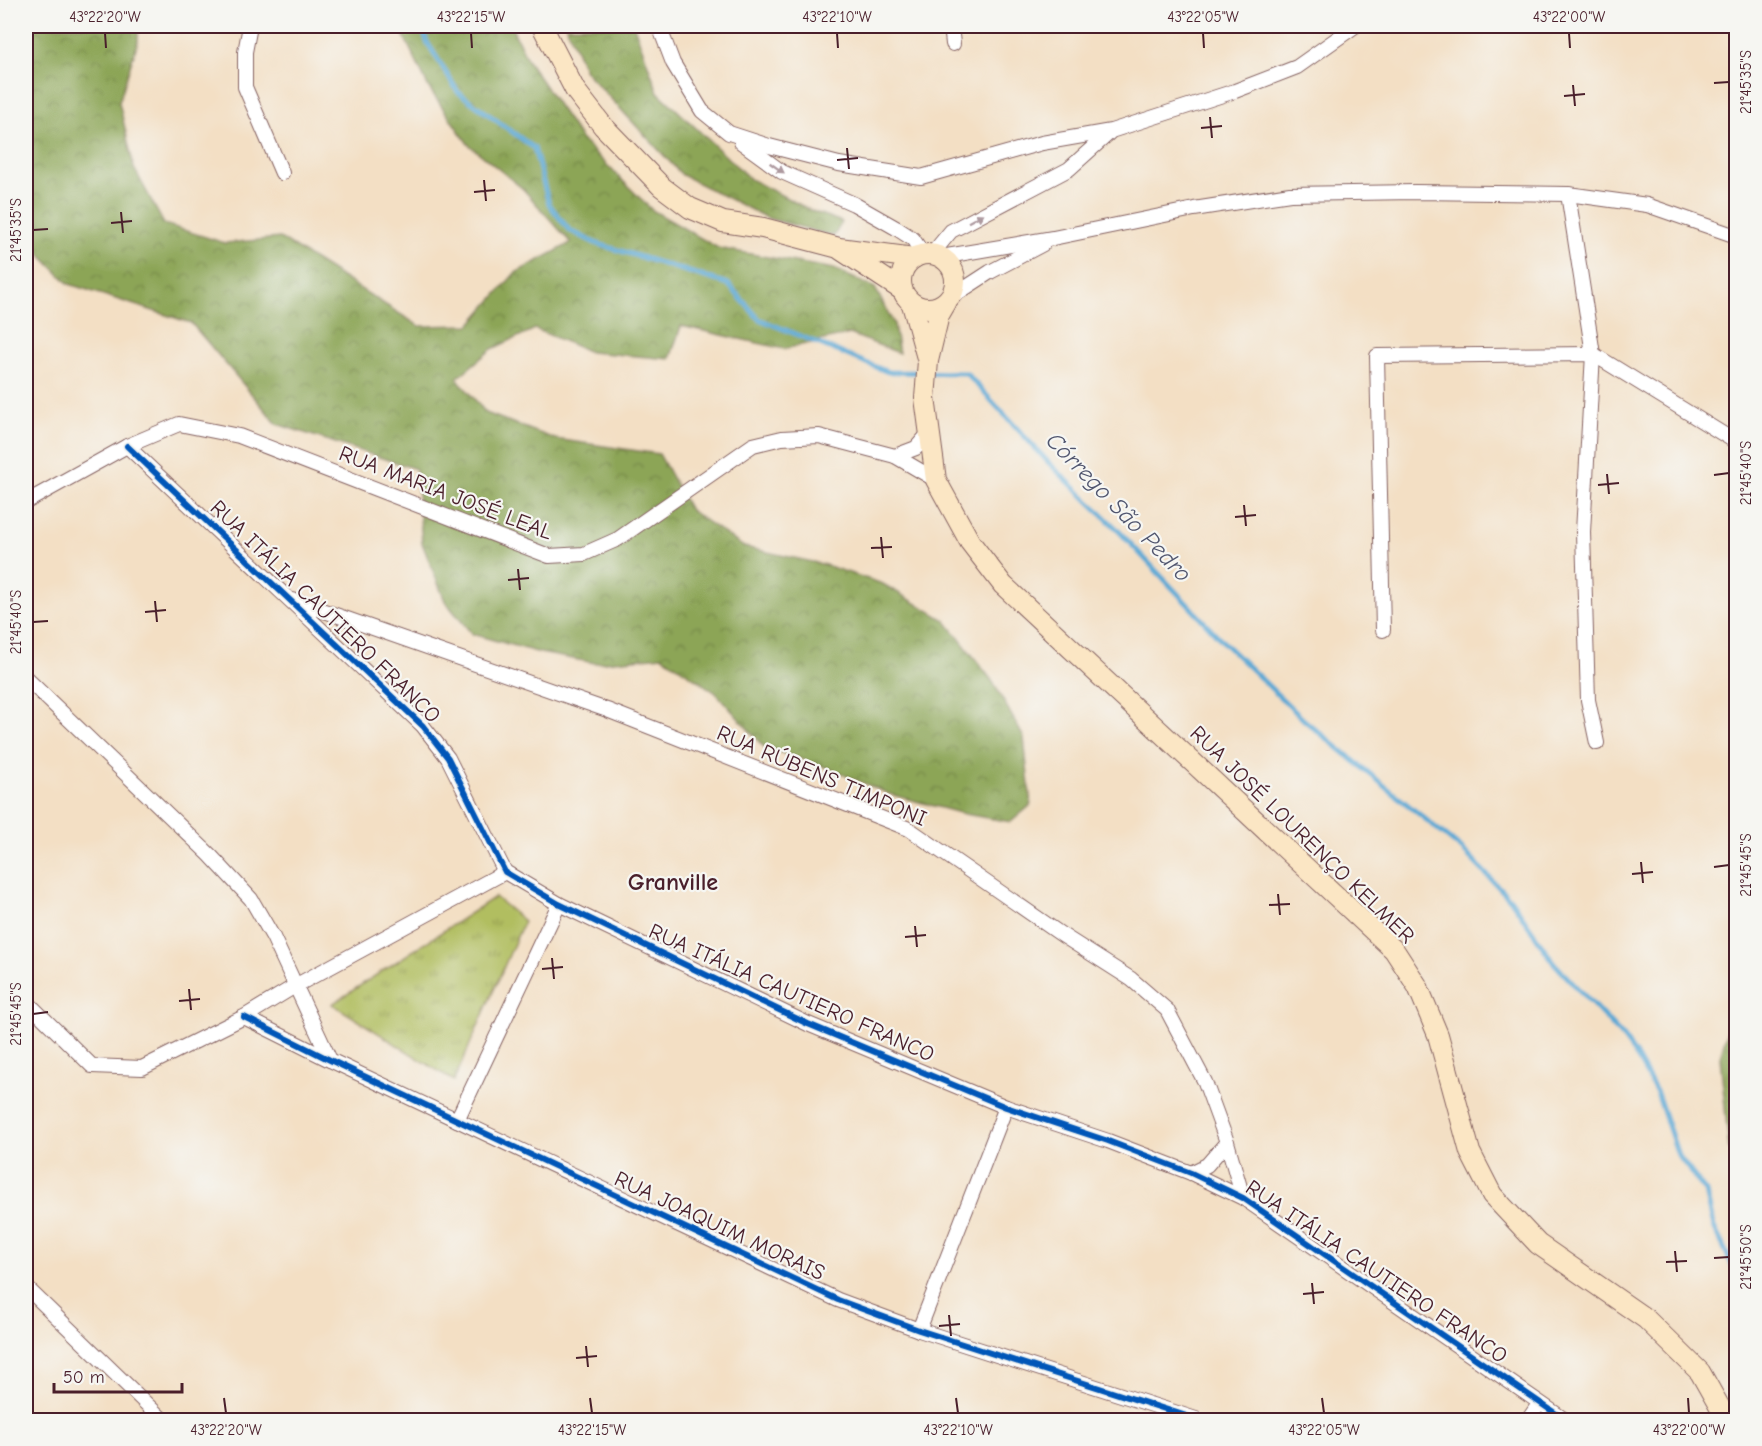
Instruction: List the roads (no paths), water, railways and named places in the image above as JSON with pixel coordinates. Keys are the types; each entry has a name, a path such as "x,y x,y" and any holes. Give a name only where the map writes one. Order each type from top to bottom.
{"main road":[{"path":"542,26 575,90 603,126 662,187 690,208 723,222 764,228 839,248 927,256 948,263 956,280 954,289 948,300 938,307 921,308 839,248"},
{"path":"907,297 900,280 902,271 907,263 927,256"},
{"name":"RUA JOSÉ LOURENÇO KELMER","path":"907,297 928,362"},
{"name":"RUA JOSÉ LOURENÇO KELMER","path":"948,300 939,315 928,362 925,398 936,480 970,542 1003,585 1394,950 1418,987 1438,1035 1470,1152 1492,1195 1538,1244 1646,1319 1700,1372 1727,1420"}],"street":[{"path":"250,26 245,52 246,87 282,173"},
{"path":"659,26 673,63 702,111 782,172 854,204 896,228 913,239 927,256"},
{"path":"951,26 953,44"},
{"path":"729,133 839,164 921,177 1042,144 1111,131 1235,91 1297,67 1354,26"},
{"path":"927,256 951,231 1069,169 1111,131"},
{"path":"927,256 1053,238 1194,209 1290,194 1415,192 1568,194 1647,204 1737,236"},
{"path":"1568,194 1593,354 1583,532 1588,700 1597,743"},
{"path":"948,300 990,272 1053,238"},
{"path":"1383,630 1377,356 1593,354 1737,442"},
{"name":"RUA MARIA JOSÉ LEAL","path":"26,502 127,446 179,424 239,436 549,556 584,554 618,539 753,445 782,438 819,436 895,456 936,480"},
{"path":"895,456 916,448 930,432"},
{"name":"RUA ITÁLIA CAUTIERO FRANCO","path":"127,446 423,726 448,758 505,872 559,904 808,1024 1006,1107 1108,1141 1191,1173 1243,1198 1565,1420"},
{"name":"RUA RÚBENS TIMPONI","path":"288,598 608,710 909,830 1062,935 1131,979 1167,1010 1205,1082 1227,1142 1243,1198"},
{"path":"26,678 210,855 251,899 273,937 330,1060"},
{"path":"26,1001 92,1066 142,1068 244,1017 295,986 505,872"},
{"path":"457,1120 559,904"},
{"name":"RUA JOAQUIM MORAIS","path":"244,1017 330,1060 838,1300 920,1330 1199,1420"},
{"path":"920,1330 1006,1107"},
{"path":"1191,1173 1207,1165 1227,1142"},
{"path":"26,1287 163,1420"},
{"path":"1528,1420 1539,1404"}],"waterway":[{"name":"Córrego São Pedro","path":"422,26 427,42 458,92 534,148 549,204 569,230 595,243 728,284 759,319 888,372 966,373 1048,462 1115,527 1227,646 1304,720 1463,850 1511,900 1554,963 1622,1036 1635,1054 1657,1093 1678,1155 1706,1192 1714,1227 1736,1273"}],"district":[{"name":"Granville","path":"673,882"}]}
